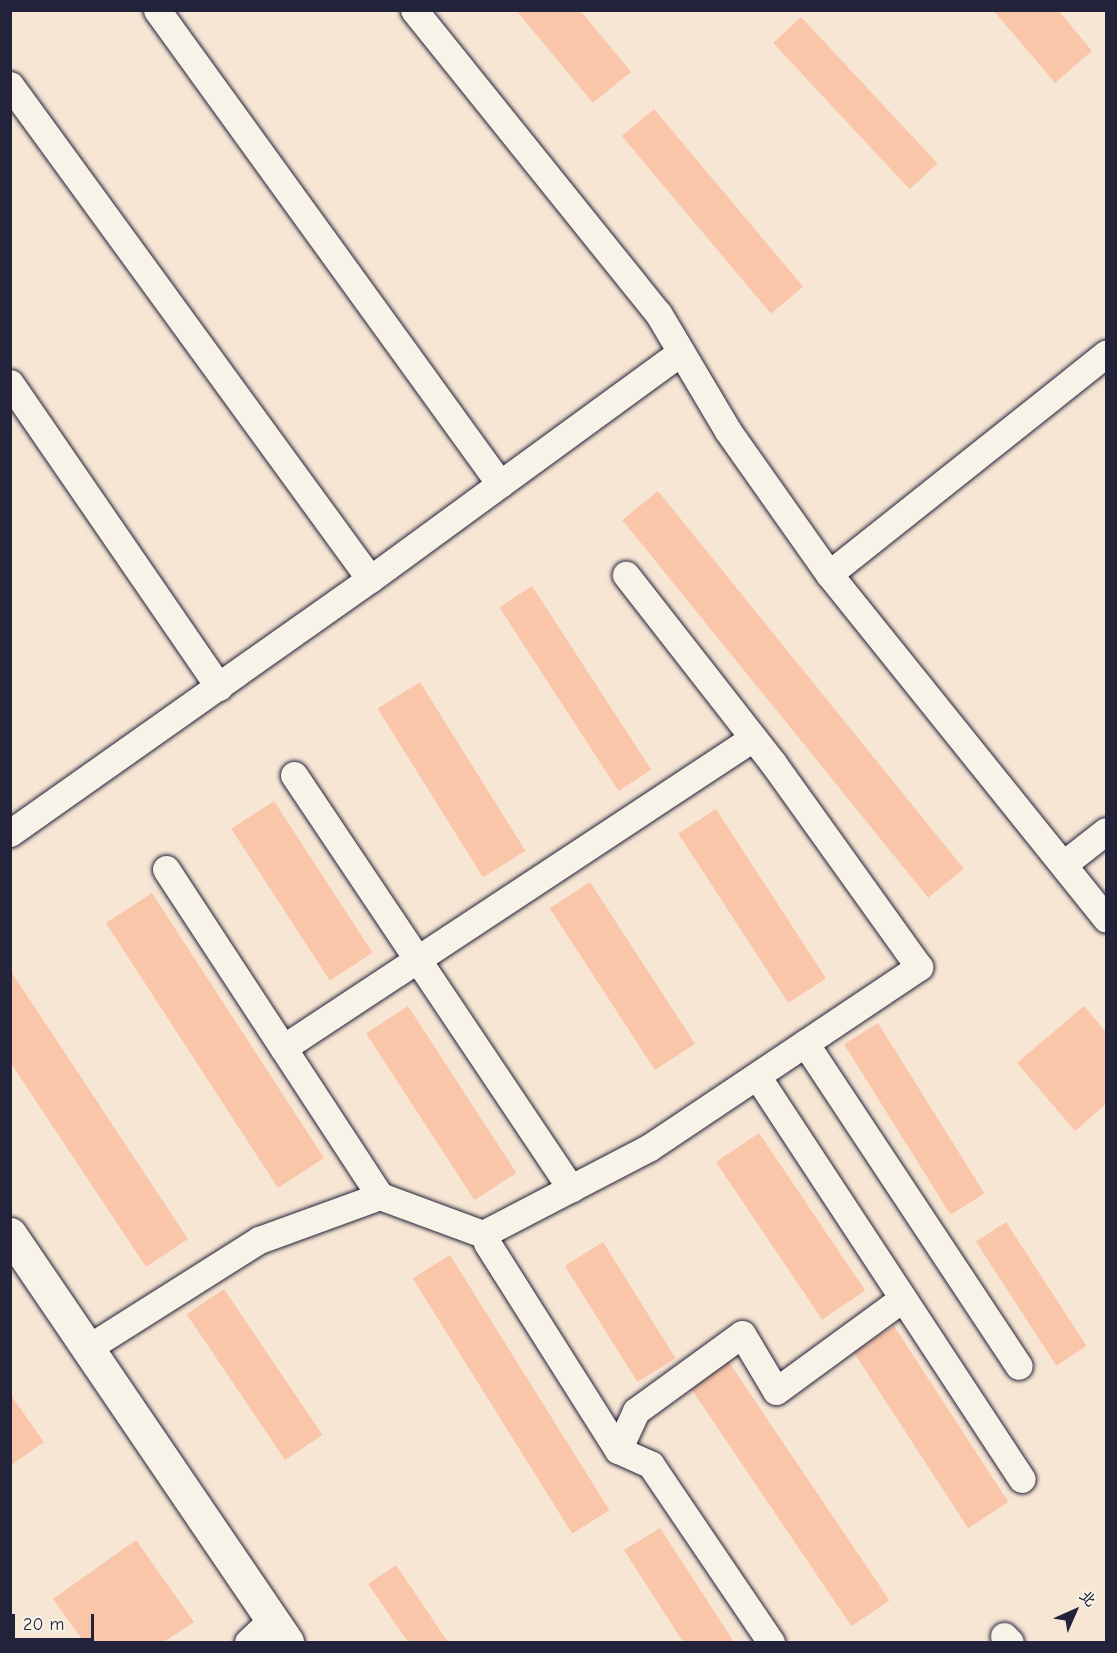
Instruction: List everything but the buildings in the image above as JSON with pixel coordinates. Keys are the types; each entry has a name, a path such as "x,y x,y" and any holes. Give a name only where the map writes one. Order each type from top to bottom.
{"street":[{"path":"158,10 500,484"},
{"path":"414,10 658,313 728,431 829,574 1065,863 1107,918"},
{"path":"10,85 370,579"},
{"path":"10,833 370,579 681,352"},
{"path":"829,574 1107,354"},
{"path":"10,382 219,687"},
{"path":"166,869 380,1196 483,1234 650,1147 919,967 753,738 626,574"},
{"path":"283,1048 753,738"},
{"path":"294,775 571,1189"},
{"path":"1065,863 1107,831"},
{"path":"805,1044 1019,1366"},
{"path":"757,1076 1022,1479"},
{"path":"88,1348 259,1240 380,1196"},
{"path":"10,1234 280,1631 248,1642"},
{"path":"487,1243 618,1450 651,1465 771,1642"},
{"path":"618,1450 636,1412 742,1334 776,1391 903,1298"}]}
